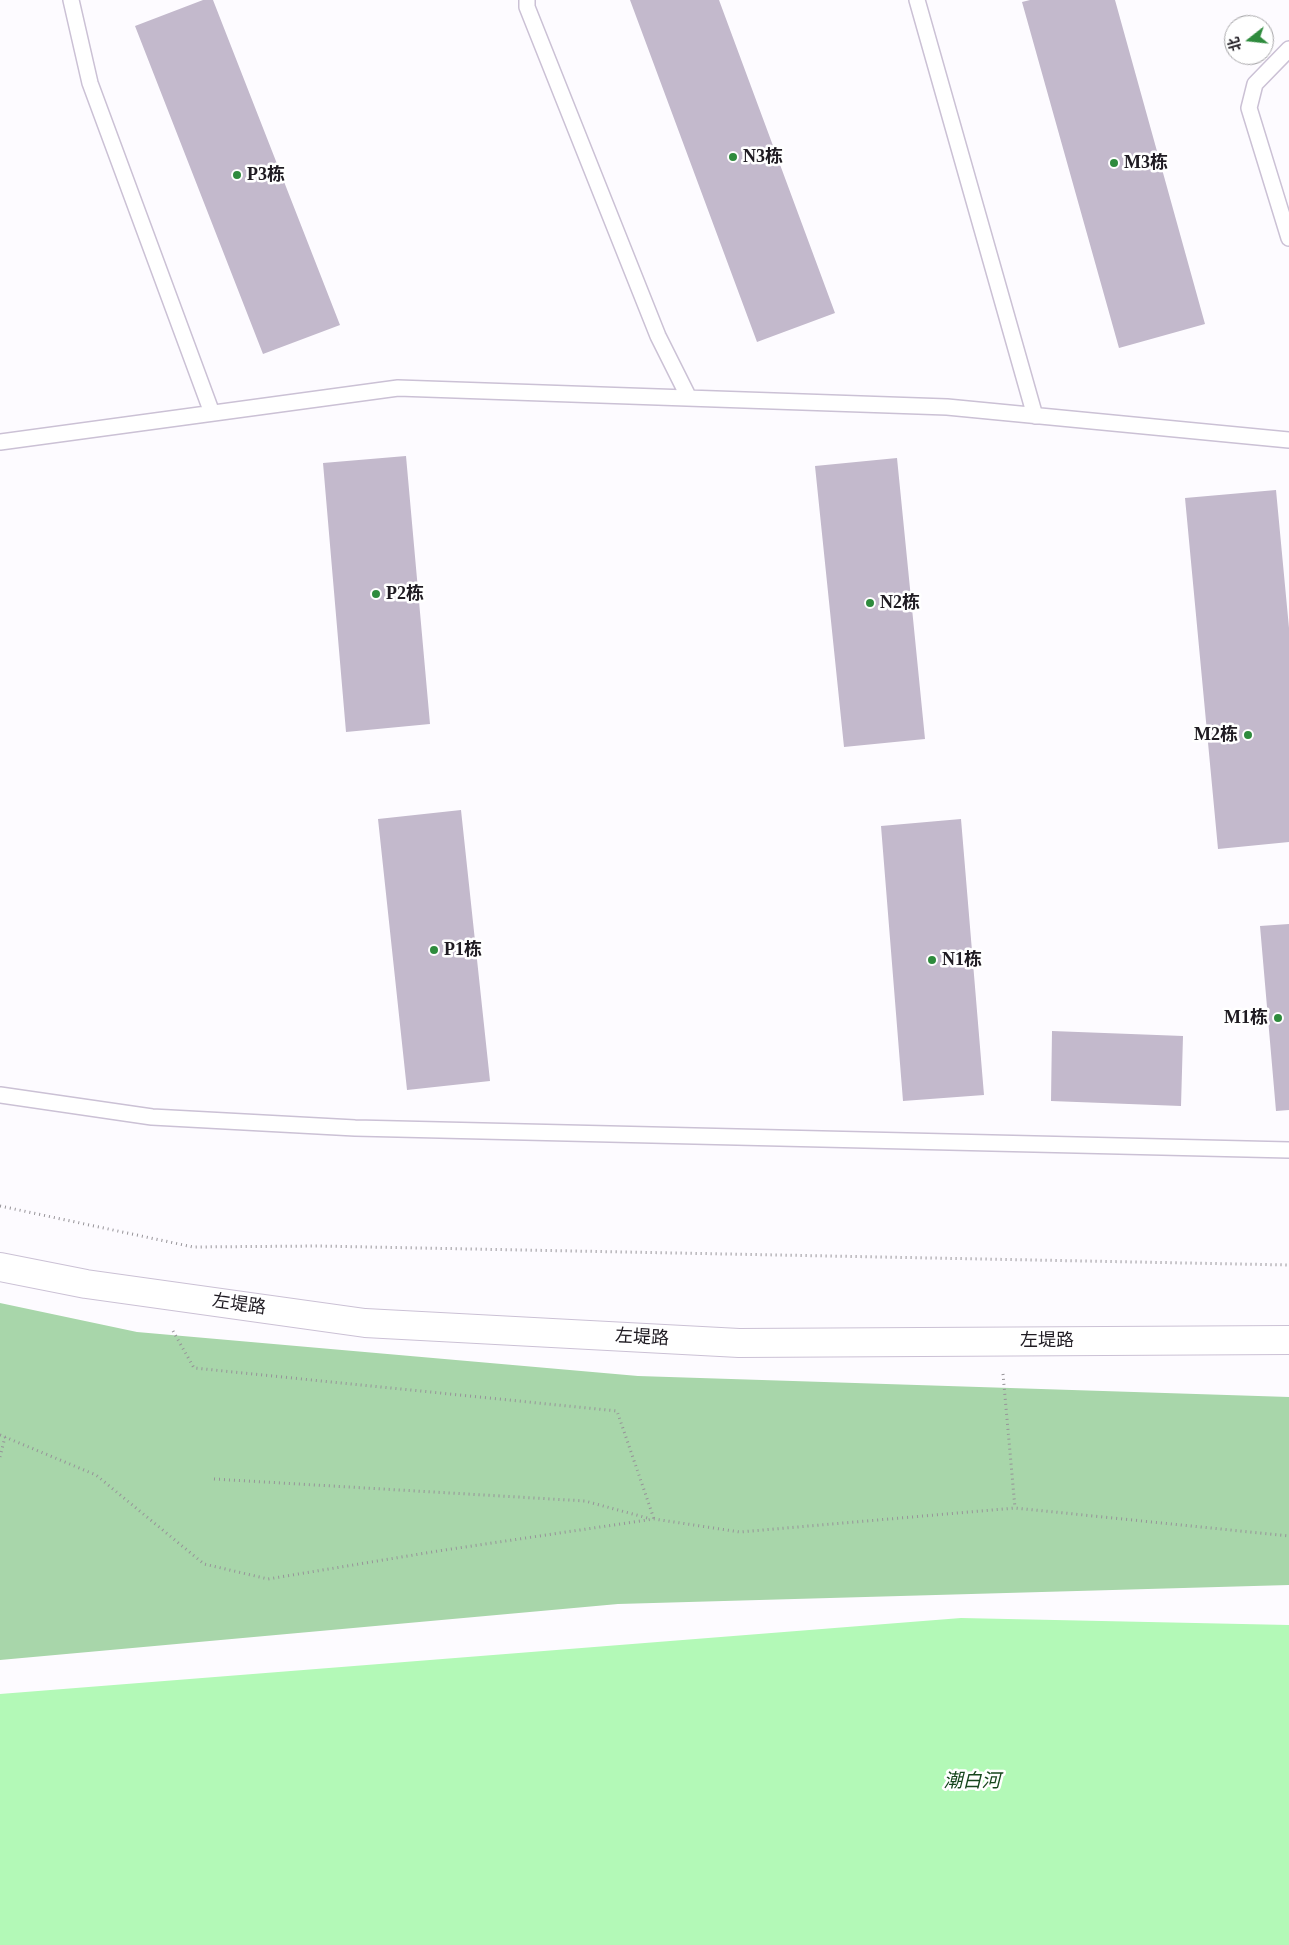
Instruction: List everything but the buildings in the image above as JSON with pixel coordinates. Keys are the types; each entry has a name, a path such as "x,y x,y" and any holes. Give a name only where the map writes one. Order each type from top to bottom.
{"street":[{"name":"左堤路","path":"0,1267 86,1284 365,1323 739,1343 1289,1340"}],"lane":[{"path":"71,0 90,83 212,413"},
{"path":"527,0 527,7 658,336 689,398"},
{"path":"917,0 1035,416"},
{"path":"1289,49 1255,84 1249,108 1289,238"},
{"path":"0,442 398,388 947,407 1289,440"},
{"path":"0,1095 152,1117 355,1128 1289,1150"}],"path":[{"path":"0,1206 193,1247 318,1246 1289,1265"},
{"path":"152,1293 194,1368 617,1411 654,1519"},
{"path":"1000,1341 1015,1508"},
{"path":"0,1435 96,1475 204,1564 268,1579 438,1551 654,1519"},
{"path":"0,1457 5,1437"},
{"path":"214,1479 585,1501 654,1519 740,1532 1015,1508 1289,1536"}],"shaded area":[{"path":"0,1303 137,1332 638,1376 1289,1397 1289,1585 618,1604 0,1660"}],"water":[{"name":"潮白河","path":"961,1618 1289,1625 1289,1945 0,1945 0,1694"}],"place":[{"name":"N3栋","path":"733,157"},
{"name":"M3栋","path":"1114,163"},
{"name":"P3栋","path":"237,175"},
{"name":"P2栋","path":"376,594"},
{"name":"N2栋","path":"870,603"},
{"name":"M2栋","path":"1248,735"},
{"name":"P1栋","path":"434,950"},
{"name":"N1栋","path":"932,960"},
{"name":"M1栋","path":"1278,1018"}]}
